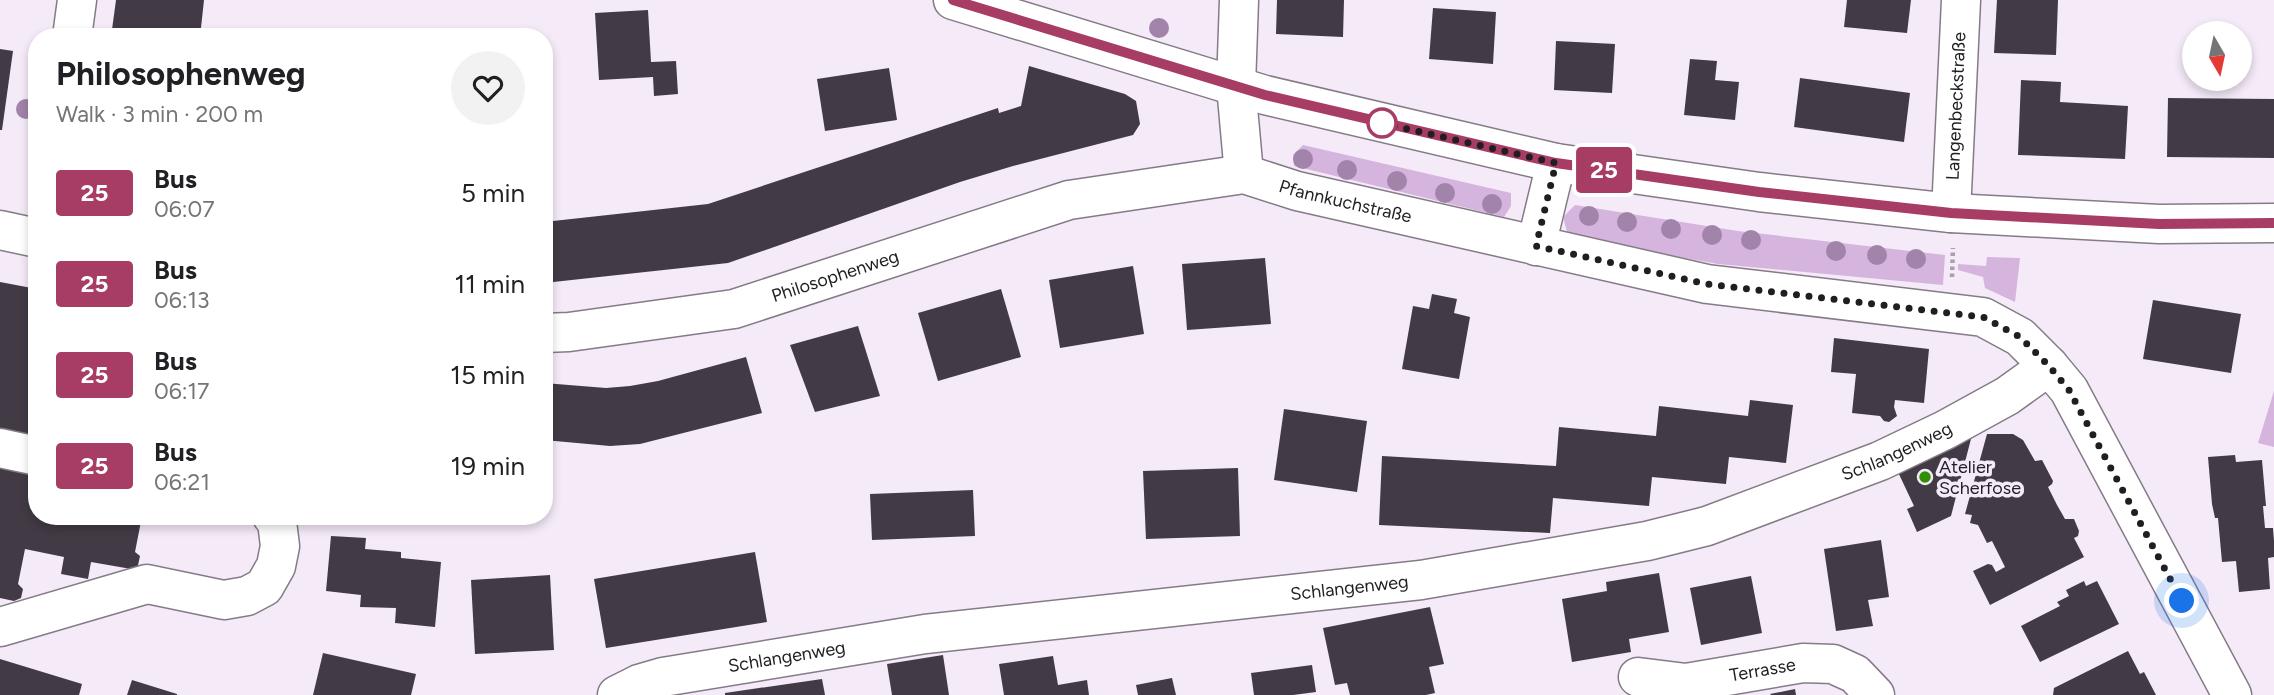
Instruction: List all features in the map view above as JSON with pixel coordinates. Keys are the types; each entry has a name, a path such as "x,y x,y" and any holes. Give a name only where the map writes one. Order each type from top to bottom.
{"street":[{"path":"73,28 77,0"},
{"path":"953,0 1236,86 1334,112 1556,163 1759,192 1951,213 2159,224 2274,223"},
{"path":"1239,0 1236,86 1244,174"},
{"name":"Langenbeckstraße","path":"1951,213 1961,0"},
{"path":"1536,246 1556,163"},
{"name":"Pfannkuchstraße","path":"1244,174 1297,191 1707,284 1983,317 2020,337 2069,390 2232,695"},
{"name":"Philosophenweg","path":"553,333 734,309 1069,200 1244,174"},
{"path":"0,230 28,236"},
{"name":"Schlangenweg","path":"617,695 639,684 663,677 926,634 1421,580 1647,541 1730,518 1880,461 2007,396 2049,366"},
{"path":"0,448 28,454"},
{"path":"0,626 147,584 224,600 247,596 264,587 276,566 280,545 277,525"},
{"name":"Terrasse","path":"1638,677 1686,683 1803,663 1833,664 1855,674 1875,695"}],"shaded area":[{"path":"1303,145 1511,193 1511,206 1504,217 1294,166 1293,155"},
{"path":"1575,205 1738,231 1945,255 1943,285 1718,264 1630,248 1567,232 1563,217"},
{"path":"1987,257 2020,258 2015,302 1985,288 1983,277 1958,270 1958,264 1986,266"},
{"path":"2274,391 2274,447 2258,443"}],"building":[{"path":"116,0 204,0 201,28 112,28"},
{"path":"1277,0 1344,0 1343,37 1276,34"},
{"path":"1847,0 1911,0 1907,33 1844,27"},
{"path":"1997,0 2058,0 2056,55 1994,53"},
{"path":"1433,8 1496,12 1493,64 1429,59"},
{"path":"648,10 651,62 676,61 678,94 654,96 653,77 599,80 595,13"},
{"path":"1556,41 1615,44 1612,93 1554,90"},
{"path":"0,49 13,51 2,130 0,130"},
{"path":"1690,59 1717,61 1715,80 1739,82 1735,120 1684,115"},
{"path":"1029,66 1125,94 1136,101 1140,124 1133,135 960,182 728,263 553,282 553,221 708,204 998,108 999,113 1021,106"},
{"path":"889,68 897,120 825,131 817,79"},
{"path":"1800,78 1910,93 1904,142 1794,127"},
{"path":"2021,80 2061,82 2060,102 2128,106 2125,159 2018,155"},
{"path":"2168,98 2274,99 2274,158 2167,157"},
{"path":"1265,258 1271,324 1187,330 1182,264"},
{"path":"1133,266 1144,334 1060,348 1049,280"},
{"path":"0,282 28,287 28,438 0,433"},
{"path":"1001,289 1021,357 938,381 918,313"},
{"path":"1432,294 1457,299 1454,313 1470,317 1459,379 1402,369 1413,306 1429,309"},
{"path":"2153,300 2241,314 2231,373 2143,359"},
{"path":"858,326 880,396 815,412 790,345"},
{"path":"1834,338 1929,349 1924,403 1895,400 1897,416 1889,422 1880,416 1852,413 1856,374 1831,372"},
{"path":"746,357 762,413 640,444 610,446 553,441 553,384 606,388 658,381"},
{"path":"1750,400 1793,405 1786,463 1729,457 1726,484 1652,477 1649,506 1553,498 1550,533 1379,525 1382,456 1556,466 1559,427 1656,436 1659,406 1748,416"},
{"path":"1284,409 1367,421 1357,492 1274,480"},
{"path":"1987,434 2013,434 2023,440 2035,461 2042,460 2053,481 2048,487 2057,505 2065,519 2074,519 2079,531 2074,538 2084,557 1990,605 1973,571 1988,564 1992,565 1996,572 2005,567 1992,541 1987,543 1978,525 1970,523 1972,515 1965,514"},
{"path":"1972,435 1951,516 1917,532 1907,509 1914,506 1897,470"},
{"path":"2235,455 2236,462 2262,460 2265,528 2273,528 2274,541 2274,557 2268,558 2270,589 2239,592 2236,561 2222,562 2218,518 2215,518 2212,504 2208,457"},
{"path":"0,459 28,465 28,525 140,525 135,552 140,556 137,570 91,562 88,579 61,574 64,557 25,549 18,584 23,589 21,598 14,601 0,598"},
{"path":"1238,468 1240,536 1146,539 1143,471"},
{"path":"973,490 975,536 872,540 870,494"},
{"path":"331,536 366,538 365,549 401,552 401,558 441,562 435,627 395,623 396,608 360,607 361,595 326,591"},
{"path":"1881,540 1889,597 1868,600 1873,626 1836,631 1824,549"},
{"path":"755,552 767,622 606,648 594,579"},
{"path":"1659,573 1669,632 1629,639 1631,652 1572,662 1562,599 1607,591 1606,582"},
{"path":"550,575 554,650 475,654 471,580"},
{"path":"1751,576 1762,633 1701,645 1690,588"},
{"path":"2084,581 2086,586 2097,581 2119,624 2040,662 2021,626 2060,606 2057,602 2069,596 2066,590"},
{"path":"1430,607 1444,664 1429,667 1435,693 1350,695 1347,683 1335,685 1323,628"},
{"path":"2128,651 2140,674 2144,672 2156,695 2053,695 2054,688"},
{"path":"323,653 416,674 411,695 313,695"},
{"path":"943,655 949,695 892,695 887,664"},
{"path":"1053,656 1058,685 1087,680 1089,695 1004,695 999,664"},
{"path":"0,659 82,684 79,695 0,695"},
{"path":"1312,665 1316,692 1254,695 1251,673"},
{"path":"1172,678 1176,695 1138,695 1136,685"},
{"path":"822,679 825,695 725,695 725,693"},
{"path":"132,680 177,694 177,695 127,695"},
{"path":"1795,689 1796,695 1770,694"}],"bus line":[{"name":"25","path":"953,0 1265,95 1556,163 1900,209 2159,224 2274,223"}],"place":[{"name":"Atelier Scherfose","path":"1925,477"}],"route":[{"path":"1382,123 1556,163 1536,246 1707,284 1983,317 2020,337 2069,390 2182,601"}]}
